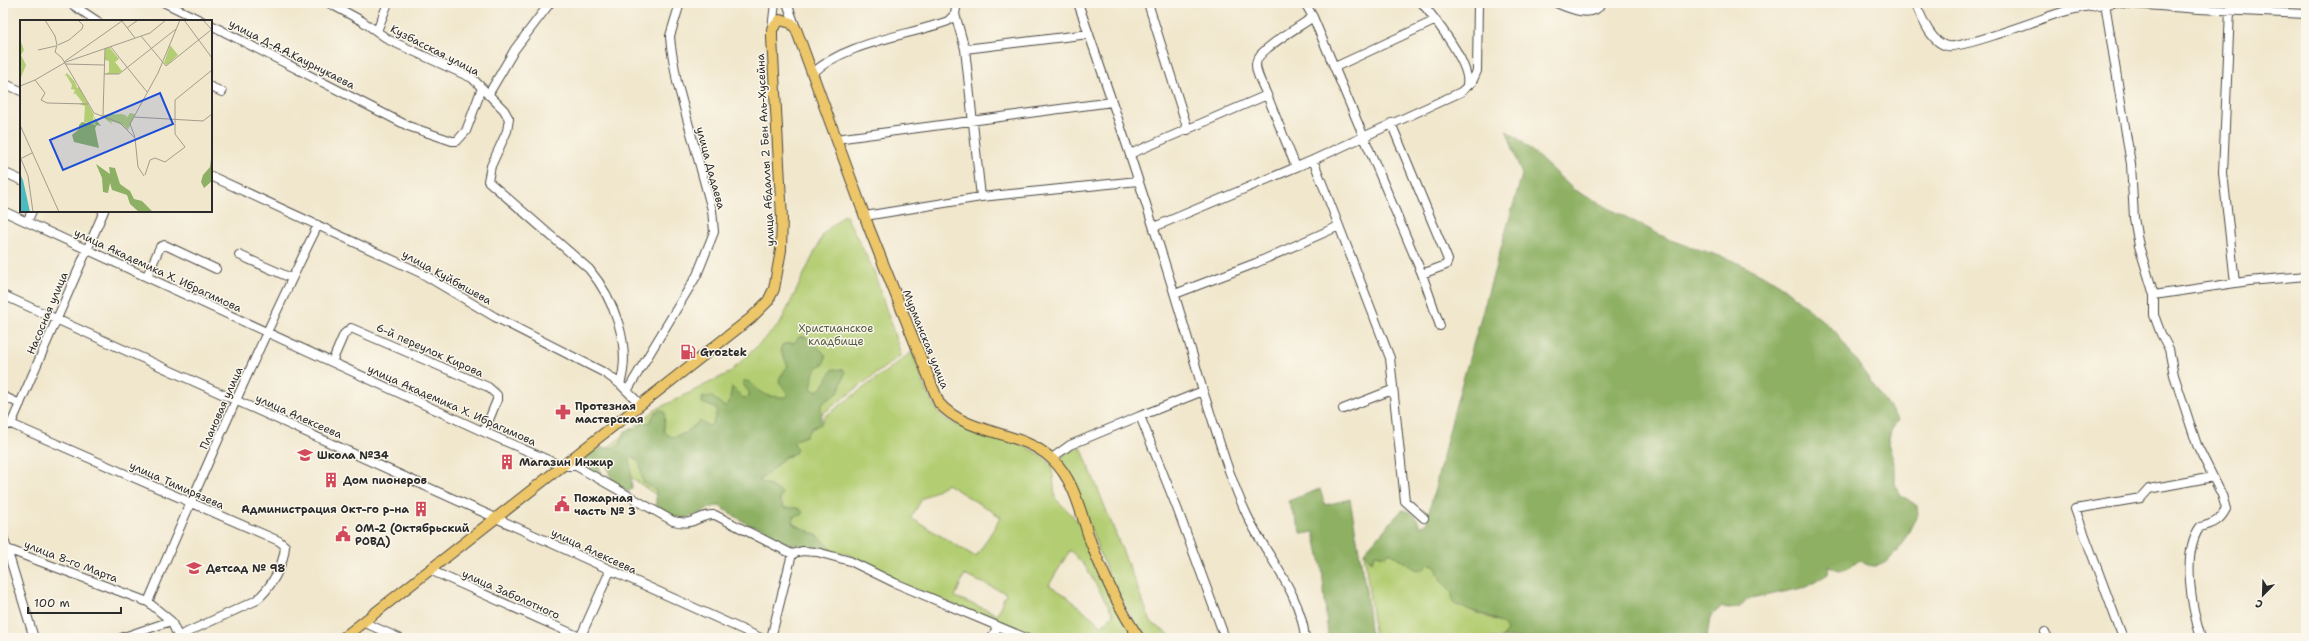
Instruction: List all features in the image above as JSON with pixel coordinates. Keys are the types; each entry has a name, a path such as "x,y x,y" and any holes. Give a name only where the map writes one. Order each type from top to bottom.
{"main road":[{"path":"772,29 780,20 791,23 796,29"},
{"name":"улица Абдаллы 2 Бен Аль-Хусейна","path":"344,638 751,318 768,301 774,289 780,264 782,218 772,29"},
{"name":"Мурманская улица","path":"796,29 865,216 939,403 955,417 1027,443 1052,458 1065,474 1108,584 1127,620 1139,638"}],"street":[{"path":"70,3 96,20"},
{"path":"165,3 200,20"},
{"name":"Кузбасская улица","path":"329,3 400,46 472,78 504,110 509,119 507,131 491,166 488,181 589,269 600,282 609,299 625,355 624,370 620,384"},
{"path":"377,31 388,3"},
{"path":"488,95 515,49 550,3"},
{"name":"улица Дадаева","path":"627,391 697,275 714,232 712,210 676,82 670,36 680,3"},
{"path":"772,29 774,3"},
{"path":"787,3 796,29"},
{"path":"957,3 955,14 965,50 982,197"},
{"path":"1078,3 1176,294 1203,391 1228,468 1246,514 1296,606 1304,638"},
{"path":"1148,3 1188,130"},
{"path":"1305,3 1313,17 1335,67 1422,274 1440,326"},
{"path":"1422,3 1436,20 1467,70 1467,84"},
{"path":"1154,226 1312,160 1460,92 1467,84 1472,82 1477,72 1478,3"},
{"path":"1556,3 1584,12 1596,10 1602,3"},
{"path":"1915,3 1929,30 1938,40 1948,46 1984,37 2084,6 2108,3 2130,164 2135,225 2139,246 2154,295 2154,315 2161,334 2170,349 2174,375 2197,445 2213,477 2226,509 2222,518 2212,524 2200,527 2191,545 2193,610 2201,638"},
{"path":"2120,3 2306,14"},
{"path":"2230,10 2223,173 2236,283"},
{"path":"812,74 820,66 840,54 948,21 955,14"},
{"path":"1296,166 1257,69 1257,60 1263,51 1313,17"},
{"path":"1335,67 1436,20"},
{"name":"улица Д-А.А.Каурнукаева","path":"212,26 418,130 431,132 457,141 466,131 482,88"},
{"path":"965,50 1089,34"},
{"path":"3,83 20,91"},
{"path":"212,87 222,92"},
{"path":"1130,154 1267,95"},
{"path":"836,139 1112,102"},
{"path":"1391,123 1448,260 1446,265 1422,274"},
{"path":"1312,160 1390,358 1392,390 1405,502 1424,518"},
{"path":"3,172 20,180"},
{"name":"улица Куйбышева","path":"212,176 421,273 496,317 584,361 620,384 640,404"},
{"path":"865,216 982,197 1138,181"},
{"name":"улица Академика Х. Ибрагимова","path":"3,211 484,432 562,466 576,466 673,521 685,524 693,523 707,515 715,515 792,554"},
{"path":"28,222 32,212"},
{"name":"Насосная улица","path":"7,425 20,404 86,249 104,212"},
{"name":"Плановая улица","path":"148,602 190,503 291,278 318,225"},
{"path":"1176,294 1256,263 1339,226"},
{"path":"147,276 160,247 165,245 216,269"},
{"path":"238,255 291,278"},
{"path":"2154,295 2236,283 2306,276"},
{"name":"улица Алексеева","path":"3,295 497,518 610,571 761,638"},
{"name":"6-й переулок Кирова","path":"332,362 344,334 351,328 488,387 498,395 484,432"},
{"path":"1343,409 1392,390"},
{"path":"1052,458 1070,445 1203,391"},
{"path":"3,396 20,404"},
{"path":"1140,416 1177,508 1225,638"},
{"name":"улица Тимирязева","path":"7,425 279,541 285,546 284,554 268,588 262,595 255,601 179,637"},
{"path":"2123,638 2075,509 2141,498 2149,489 2213,477"},
{"path":"3,536 34,638"},
{"name":"улица 8-го Марта","path":"7,549 148,602 171,621 179,637"},
{"path":"772,638 792,554 802,551 817,552 850,561 895,583 996,627 1026,638"},
{"name":"улица Заболотного","path":"430,570 581,638"},
{"path":"581,638 610,571"},
{"path":"121,638 171,621"},
{"path":"363,622 399,638"},
{"path":"992,638 996,627"}],"green space":[{"path":"1507,131 1519,139 1574,190 1670,240 1732,260 1775,281 1835,331 1898,420 1891,431 1888,443 1895,467 1895,484 1899,493 1917,506 1918,514 1896,553 1888,561 1879,565 1870,565 1859,560 1849,568 1841,570 1837,570 1829,566 1828,574 1807,587 1746,600 1739,608 1727,609 1722,606 1710,617 1707,638 1501,638 1505,635 1507,630 1497,620 1453,603 1450,590 1442,582 1436,567 1429,564 1423,570 1415,569 1389,552 1386,556 1375,554 1372,562 1364,552 1402,510 1414,515 1418,520 1420,527 1426,524 1456,404 1522,175"},
{"name":"Христианское кладбище","path":"845,214 873,269 901,355 686,516 599,455 655,410 729,373 780,324 824,233"},
{"path":"800,336 809,338 826,355 824,364 816,368 813,374 811,389 816,391 822,388 833,369 844,370 845,373 838,393 825,401 821,406 821,424 811,428 806,436 793,441 797,449 795,453 785,457 759,481 782,493 779,501 784,508 796,508 801,510 803,512 802,515 794,516 792,523 820,537 831,548 830,551 783,542 763,528 749,525 719,506 712,507 695,516 683,518 671,516 656,504 656,490 643,482 640,464 633,456 630,457 632,489 628,492 612,481 605,461 603,460 599,464 601,475 599,477 578,463 580,457 590,451 601,448 613,448 620,445 625,431 637,428 643,422 649,423 655,413 660,410 665,412 664,432 672,437 686,433 699,421 709,426 713,423 717,411 715,408 702,403 702,398 711,396 725,407 729,403 732,387 743,398 749,397 749,392 742,383 744,381 751,383 762,393 787,397 787,392 779,382 780,377 788,366 780,350 783,344 794,343"},
{"path":"912,352 931,400 940,414 946,419 965,428 1016,442 1035,452 1052,465 1055,498 1080,523 1135,638 1034,638 896,581 847,554 830,551 831,548 820,537 792,523 794,516 803,512 801,510 785,508 770,485 759,482 785,457 790,456 793,441 820,424 823,421 823,418","holes":["947,484 1001,517 976,557 911,518 922,499","1070,550 1085,566 1113,614 1102,626 1065,595 1049,585","964,575 1006,593 997,614 955,597"]},
{"path":"1081,447 1151,622 1174,638 1142,638 1111,582 1075,487 1061,460 1065,452"},
{"path":"1320,489 1325,505 1350,499 1366,591 1371,638 1328,638 1322,568 1314,532 1302,534 1288,501"},
{"path":"1364,552 1371,562 1375,554 1386,556 1389,552 1406,563 1433,564 1438,568 1441,580 1448,586 1452,593 1467,609 1498,621 1504,625 1507,630 1505,635 1501,638 1375,638"}],"place":[{"name":"Groztek","path":"688,352"},
{"name":"Протезная мастерская","path":"563,412"},
{"name":"Школа №34","path":"305,455"},
{"name":"Магазин Инжир","path":"507,462"},
{"name":"Дом пионеров","path":"331,480"},
{"name":"Пожарная часть № 3","path":"562,504"},
{"name":"Администрация Окт-го р-на","path":"421,509"},
{"name":"ОМ-2 (Октябрьский РОВД)","path":"343,534"},
{"name":"Детсад № 98","path":"194,568"}]}
